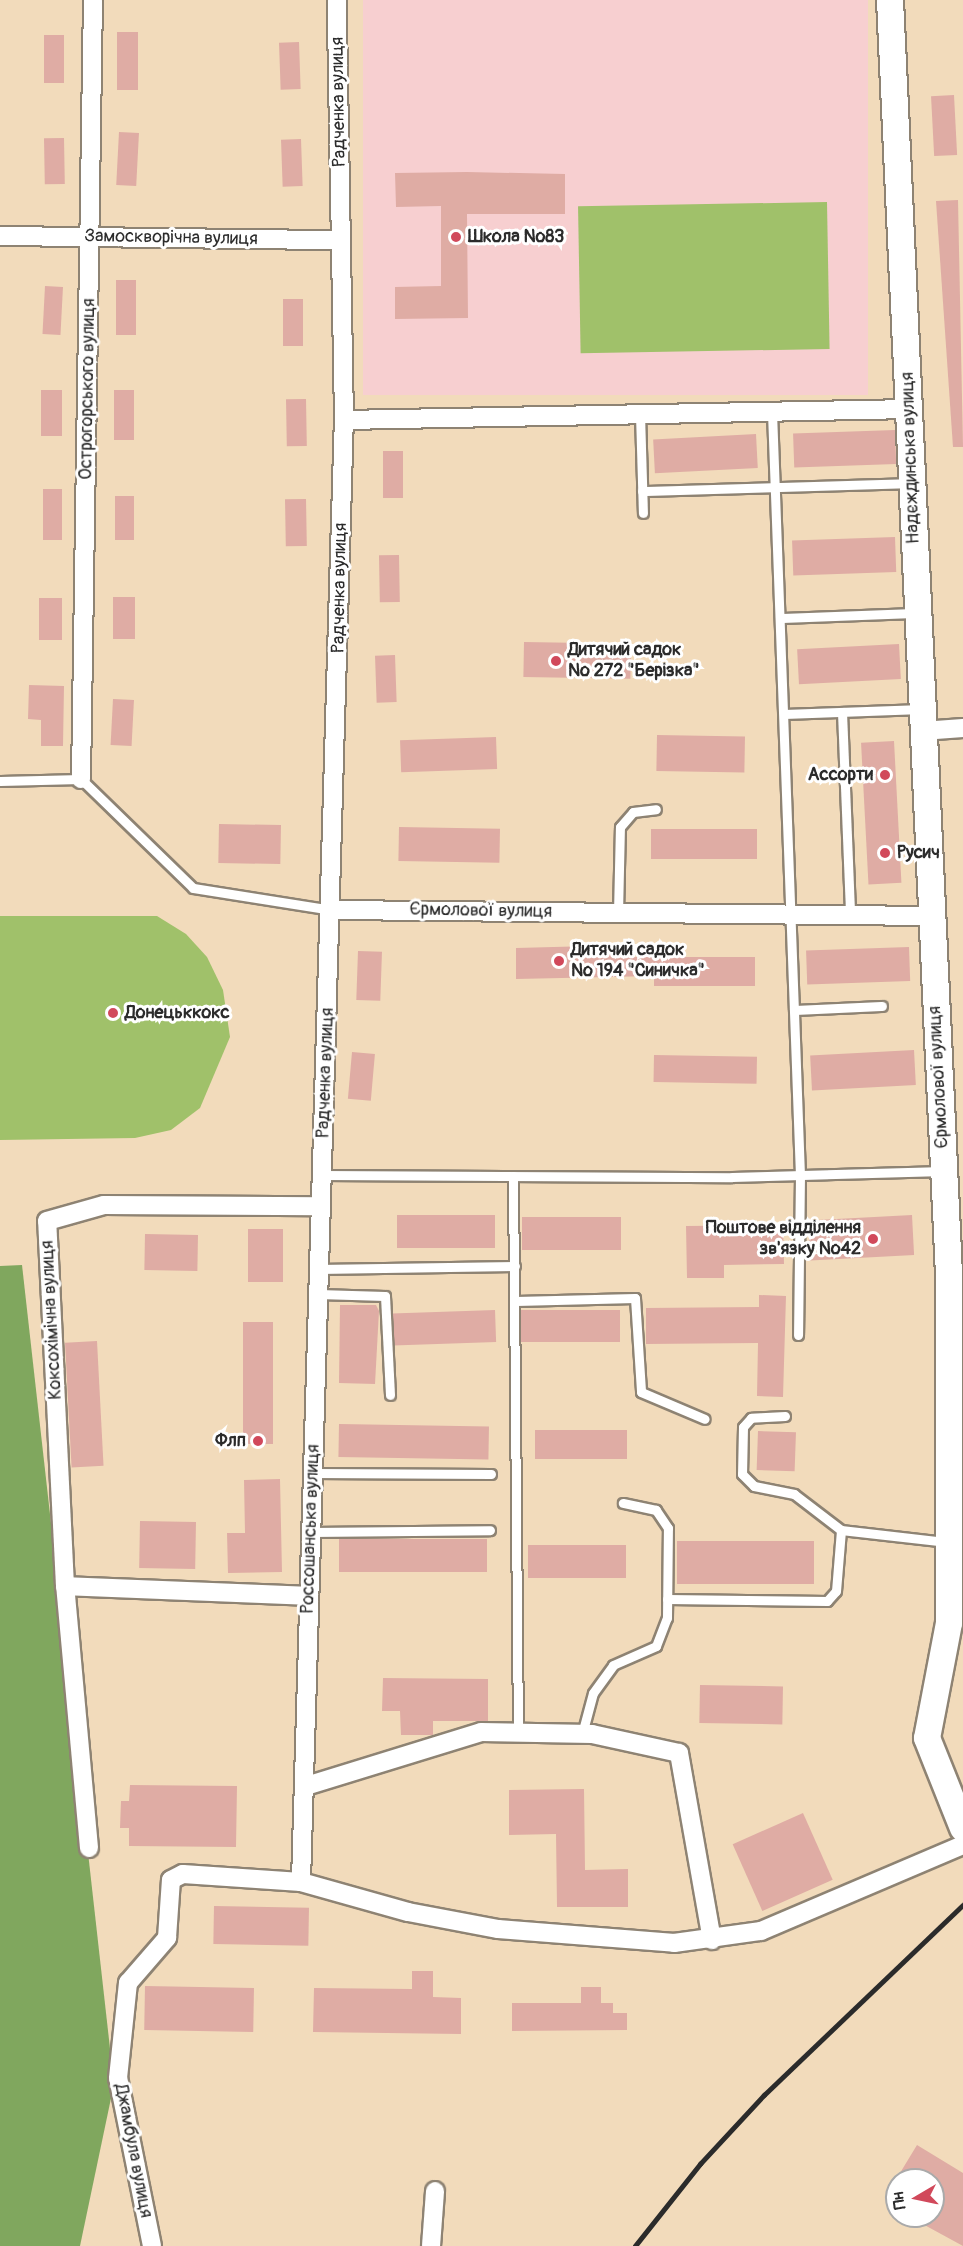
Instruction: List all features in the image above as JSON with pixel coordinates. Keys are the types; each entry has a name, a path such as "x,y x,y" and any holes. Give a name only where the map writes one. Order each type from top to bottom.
{"street":[{"name":"Острогорського вулиця","path":"81,779 93,0"},
{"name":"Радченка вулиця","path":"322,1175 332,910 344,420 337,0"},
{"name":"Надєждинська вулиця","path":"890,0 931,916"},
{"name":"Замоскворічна вулиця","path":"0,236 341,240"},
{"path":"344,420 910,409"},
{"path":"922,720 963,728"},
{"name":"Єрмолової вулиця","path":"332,910 931,916 948,1275 949,1623 927,1737 963,1828"},
{"name":"Россошанська вулиця","path":"301,1882 306,1786 309,1596 322,1175"},
{"name":"Коксохімічна вулиця","path":"89,1848 65,1586 47,1221 104,1205 320,1206"},
{"path":"948,1275 963,1247"},
{"path":"65,1586 309,1596"},
{"path":"306,1786 481,1732 582,1734 679,1754 712,1940"},
{"path":"301,1882 408,1912 498,1929 674,1943 712,1940 761,1931 963,1845"},
{"name":"Джамбула вулиця","path":"152,2246 118,2078 128,1983 166,1938 171,1880 183,1874 301,1882"},
{"path":"431,2246 435,2191"}],"lane":[{"path":"772,412 800,1175 798,1335"},
{"path":"640,414 642,513"},
{"path":"642,491 913,483"},
{"path":"780,618 918,613"},
{"path":"784,714 842,712 922,720"},
{"path":"842,712 849,915"},
{"path":"0,781 81,779 193,888 332,910"},
{"path":"618,913 620,827 633,813 656,809"},
{"path":"794,1010 882,1006"},
{"path":"322,1175 800,1175 944,1171"},
{"path":"513,1176 516,1301 518,1733"},
{"path":"318,1269 515,1266"},
{"path":"318,1294 385,1296 390,1395"},
{"path":"516,1301 635,1298 641,1392 705,1419"},
{"path":"785,1416 751,1418 743,1427 742,1474 754,1485 794,1494 841,1530 949,1543"},
{"path":"313,1473 491,1474"},
{"path":"582,1734 593,1693 613,1665 656,1646 667,1599 668,1528 656,1510 623,1503"},
{"path":"311,1532 490,1530"},
{"path":"667,1599 826,1601 836,1591 841,1530"}],"shaded area":[{"path":"363,0 868,0 868,395 363,395"}],"green space":[{"path":"827,202 830,349 581,353 578,206"},
{"name":"Донецьккокс","path":"0,916 157,916 186,934 207,957 223,990 230,1037 200,1108 171,1130 135,1138 0,1140"},
{"path":"22,1265 114,2084 80,2246 0,2246 0,1266"}],"building":[{"path":"117,32 138,32 138,90 117,90"},
{"path":"44,35 64,35 64,83 44,83"},
{"path":"299,42 301,89 281,90 279,43"},
{"path":"954,95 957,155 934,156 931,96"},
{"path":"119,132 139,133 136,186 116,185"},
{"path":"44,138 64,138 65,184 45,184"},
{"path":"301,139 303,186 283,187 281,140"},
{"path":"395,173 565,174 565,214 467,214 468,318 395,319 395,287 441,286 441,206 396,207"},
{"path":"958,200 963,447 953,447 936,201"},
{"path":"116,280 136,280 136,335 116,335"},
{"path":"45,286 63,287 60,335 42,334"},
{"path":"283,299 303,299 303,346 283,346"},
{"path":"41,390 62,390 62,436 41,436"},
{"path":"114,390 134,390 134,440 114,440"},
{"path":"286,399 306,399 307,446 287,446"},
{"path":"895,430 896,464 794,468 793,434"},
{"path":"756,434 758,468 655,473 653,439"},
{"path":"383,451 403,451 403,498 383,498"},
{"path":"43,489 62,489 62,540 43,540"},
{"path":"115,496 134,496 134,540 115,540"},
{"path":"285,499 306,499 307,546 286,546"},
{"path":"895,537 896,572 793,576 792,541"},
{"path":"379,555 399,555 400,602 380,602"},
{"path":"113,597 135,597 135,639 113,639"},
{"path":"39,598 62,598 62,640 39,640"},
{"path":"524,642 631,644 630,679 523,677"},
{"path":"899,644 901,679 799,684 797,649"},
{"path":"395,655 397,702 377,703 375,656"},
{"path":"29,685 64,686 63,746 41,746 41,720 28,719"},
{"path":"113,699 134,700 132,746 111,745"},
{"path":"657,735 745,737 744,773 656,771"},
{"path":"496,737 497,769 401,772 400,740"},
{"path":"894,741 901,883 868,885 861,743"},
{"path":"219,824 281,825 280,864 218,863"},
{"path":"399,827 500,829 499,863 398,861"},
{"path":"651,829 757,829 757,859 651,859"},
{"path":"629,945 629,957 755,957 755,986 654,986 654,976 516,979 516,948"},
{"path":"909,947 910,981 807,985 806,951"},
{"path":"358,951 382,952 380,1001 356,1000"},
{"path":"914,1050 916,1085 812,1090 810,1055"},
{"path":"352,1052 375,1054 371,1101 348,1099"},
{"path":"654,1055 757,1057 757,1084 654,1082"},
{"path":"397,1215 495,1215 495,1248 397,1248"},
{"path":"912,1215 914,1255 810,1260 808,1220"},
{"path":"522,1217 621,1217 621,1250 522,1250"},
{"path":"783,1225 784,1264 724,1265 724,1278 687,1278 686,1226"},
{"path":"248,1229 283,1229 283,1282 248,1282"},
{"path":"145,1234 198,1235 197,1271 144,1270"},
{"path":"759,1295 786,1296 783,1397 757,1396 758,1343 646,1344 646,1308 759,1307"},
{"path":"340,1305 376,1305 379,1311 375,1384 339,1383"},
{"path":"495,1310 496,1342 393,1346 392,1314"},
{"path":"521,1310 620,1310 620,1342 521,1342"},
{"path":"243,1322 273,1322 273,1444 243,1444"},
{"path":"97,1341 104,1466 72,1468 65,1343"},
{"path":"339,1424 489,1427 488,1460 338,1457"},
{"path":"535,1430 627,1430 627,1459 535,1459"},
{"path":"758,1431 796,1432 795,1471 757,1470"},
{"path":"280,1479 282,1572 228,1573 227,1533 245,1533 244,1480"},
{"path":"140,1521 196,1522 195,1569 139,1568"},
{"path":"339,1539 487,1539 487,1572 339,1572"},
{"path":"677,1541 814,1541 814,1584 677,1584"},
{"path":"528,1545 626,1545 626,1578 528,1578"},
{"path":"383,1678 488,1679 488,1721 433,1721 433,1735 401,1735 400,1711 382,1711"},
{"path":"700,1685 783,1686 782,1724 699,1723"},
{"path":"130,1785 237,1786 236,1847 129,1846 129,1828 120,1828 121,1801 129,1801"},
{"path":"584,1789 585,1870 628,1869 628,1907 557,1907 556,1834 509,1835 509,1790"},
{"path":"803,1813 833,1880 762,1911 733,1844"},
{"path":"214,1906 309,1908 308,1946 213,1944"},
{"path":"412,1971 433,1971 433,1997 461,1998 461,2034 313,2032 314,1988 412,1989"},
{"path":"145,1986 254,1988 253,2032 144,2030"},
{"path":"581,1987 601,1987 601,2003 613,2003 613,2013 627,2013 627,2030 512,2031 512,2003 581,2003"},
{"path":"917,2145 963,2173 963,2246 930,2228 945,2228 945,2168 903,2168"}],"railway":[{"path":"635,2246 700,2164 764,2095 963,1905"}],"place":[{"name":"Школа №83","path":"456,237"},
{"name":"Дитячий садок № 272 \"Берізка\"","path":"556,661"},
{"name":"Ассорти","path":"885,775"},
{"name":"Русич","path":"885,853"},
{"name":"Дитячий садок № 194 \"Синичка\"","path":"559,961"},
{"name":"Донецьккокс","path":"113,1013"},
{"name":"Поштове відділення зв'язку №42","path":"873,1239"},
{"name":"Флп","path":"258,1441"}]}
